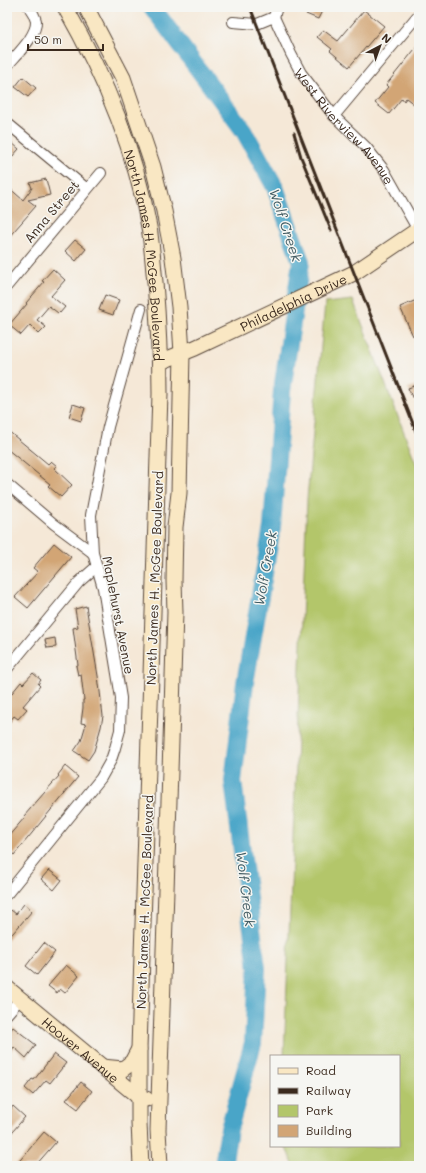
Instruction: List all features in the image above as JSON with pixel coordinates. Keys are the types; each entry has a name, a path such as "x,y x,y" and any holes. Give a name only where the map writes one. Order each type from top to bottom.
{"main road":[{"name":"North James H. McGee Boulevard","path":"65,7 110,98 125,137 140,189 151,243 159,334 160,402 139,1049 141,1166"},
{"name":"North James H. McGee Boulevard","path":"86,7 123,78 153,167 164,211 173,258 179,307 182,353 179,493 175,527 173,703 158,1130 160,1166"},
{"name":"Philadelphia Drive","path":"160,362 226,334 354,273 419,231"},
{"name":"Hoover Avenue","path":"7,988 140,1098"},
{"path":"102,1067 123,1069 132,1062 139,1049"},
{"path":"140,1098 159,1099"}],"street":[{"path":"7,66 31,37 36,20 29,7"},
{"path":"233,22 257,24 275,12"},
{"name":"West Riverview Avenue","path":"275,12 291,54 301,73 334,116 366,147 384,170 419,231"},
{"path":"334,116 419,14"},
{"path":"7,123 87,189"},
{"name":"Anna Street","path":"7,286 101,173"},
{"name":"Maplehurst Avenue","path":"7,894 101,778 115,748 120,730 121,698 103,588 93,553 91,515 108,427 140,309"},
{"path":"7,484 54,524 93,553"},
{"path":"7,670 79,582 96,567"},
{"path":"7,1014 20,998"}],"green space":[{"path":"353,300 419,471 419,1166 294,1166 285,1147 400,1147 400,1055 284,1055 307,499 325,303"}],"building":[{"path":"309,7 324,7 318,19 306,14"},
{"path":"364,10 384,26 349,67 330,51 332,49 317,37 323,30 338,41"},
{"path":"419,44 419,108 406,98 404,101 402,98 389,114 375,103 388,87 386,85"},
{"path":"23,77 36,88 28,97 15,87"},
{"path":"11,142 19,149 11,158 7,154 7,146"},
{"path":"46,179 50,195 28,200 36,206 7,239 7,186 23,200 32,188 30,183"},
{"path":"75,240 86,249 76,261 65,251"},
{"path":"53,269 65,280 51,296 65,307 60,313 58,313 49,306 37,320 46,327 39,334 30,325 21,335 9,325 44,282 42,281"},
{"path":"105,295 119,300 113,315 99,310"},
{"path":"419,299 419,332 413,336 400,307"},
{"path":"417,385 419,395 412,397 408,388"},
{"path":"73,404 85,408 81,421 69,417"},
{"path":"7,430 48,464 51,461 57,466 54,468 72,485 61,497 48,486 50,484 7,449"},
{"path":"54,543 71,557 28,608 15,597 38,572 33,568"},
{"path":"86,606 103,716 94,751 88,760 74,751 81,741 86,724 81,723 84,700 81,674 78,675 76,666 78,665 73,628 78,627 75,609"},
{"path":"55,638 56,647 47,648 45,640"},
{"path":"33,673 41,680 38,684 40,686 23,706 27,709 18,719 14,716 7,725 7,699 21,682 23,684"},
{"path":"65,766 78,777 14,855 7,849 7,838 59,776 58,775"},
{"path":"49,870 62,880 54,890 41,879"},
{"path":"24,904 32,911 7,940 7,915 11,910 16,914"},
{"path":"44,943 55,952 37,975 26,966"},
{"path":"66,965 79,976 65,993 60,989 57,993 48,986"},
{"path":"13,1027 36,1045 26,1058 14,1047 7,1056 7,1035"},
{"path":"54,1054 66,1063 50,1083 46,1080 33,1095 25,1088 32,1079 34,1080"},
{"path":"81,1082 92,1091 78,1109 66,1100"},
{"path":"13,1106 25,1117 7,1138 7,1114"},
{"path":"44,1132 56,1142 35,1166 15,1166"}],"waterway":[{"name":"Wolf Creek","path":"152,7 244,131 275,187 301,262 282,391 272,527 245,683 233,781 257,968 253,1043 229,1129 223,1166"}],"railway":[{"path":"250,7 419,439"},
{"path":"294,133 301,157 331,230"}]}
